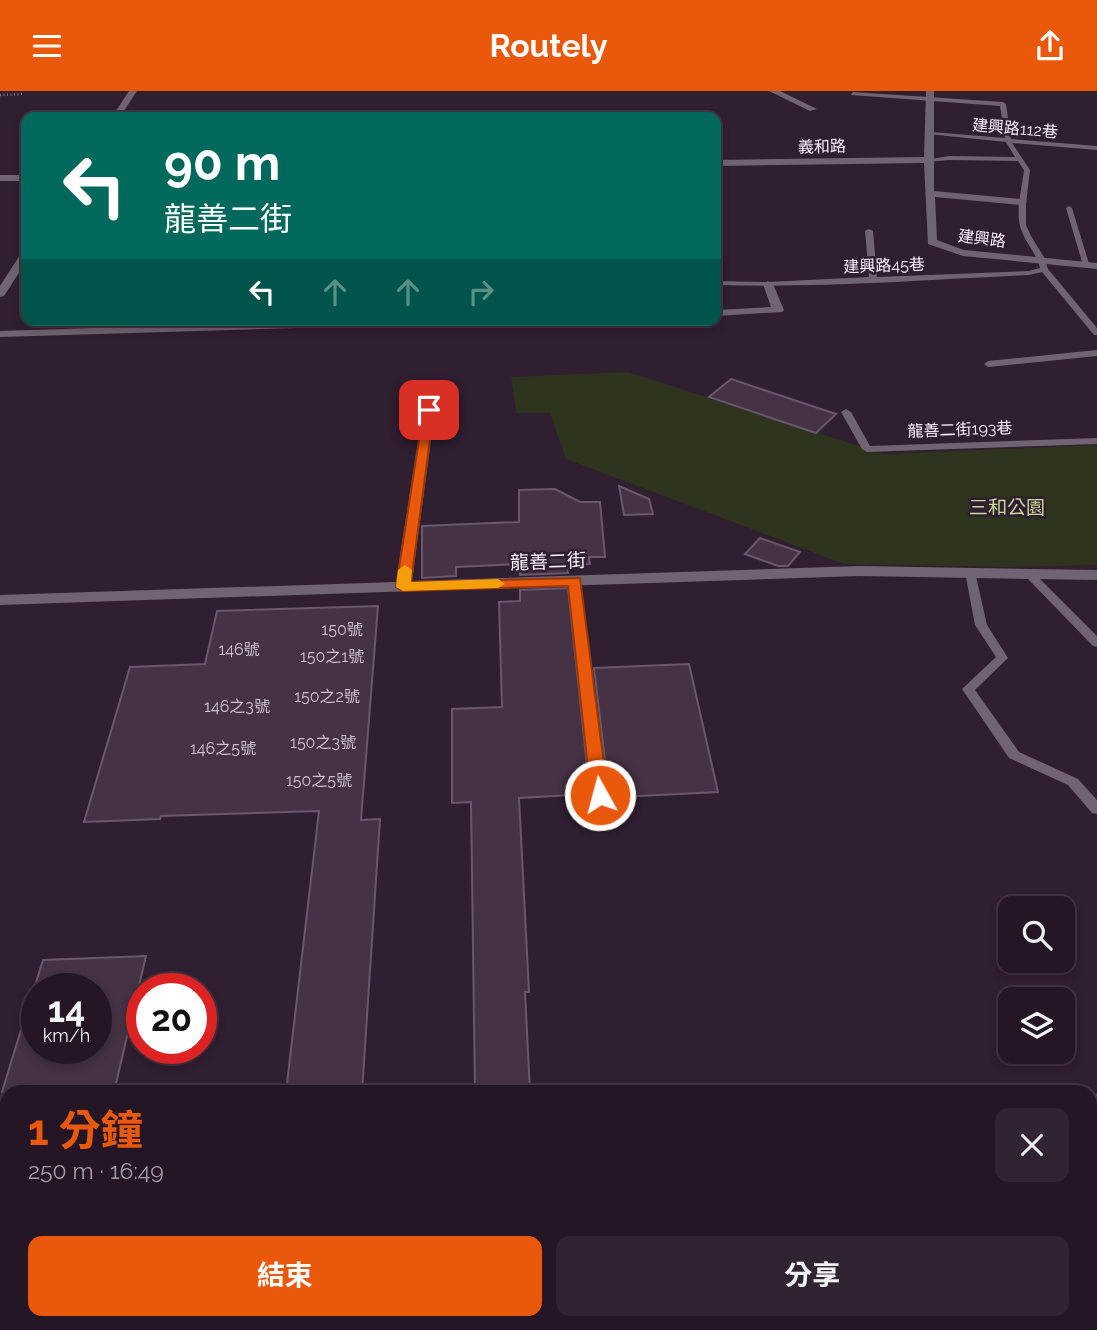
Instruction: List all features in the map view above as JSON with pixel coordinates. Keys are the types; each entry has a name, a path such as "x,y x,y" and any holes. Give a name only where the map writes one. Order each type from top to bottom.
{"street":[{"path":"119,112 133,91"},
{"path":"774,91 813,109"},
{"name":"建興路","path":"930,95 931,134 928,160 932,194 932,242 950,251 1044,265 1092,266"},
{"name":"義和路","path":"721,163 928,160"},
{"path":"0,178 21,178"},
{"path":"932,194 1022,202"},
{"path":"0,294 21,262"},
{"path":"721,313 778,310 768,284"},
{"path":"0,334 265,326"},
{"path":"403,587 429,410"},
{"name":"龍善二街","path":"0,600 860,571 971,572 1032,577 1097,575"}],"lane":[{"path":"853,94 930,95 1003,104 1008,141 1027,170 1022,202 1023,228 1044,265 1097,333"},
{"name":"建興路112巷","path":"931,134 1097,148"},
{"path":"928,160 1018,159"},
{"path":"1069,208 1092,266"},
{"path":"869,231 873,279"},
{"name":"建興路45巷","path":"721,283 768,284 1029,273 1044,265"},
{"path":"988,364 1095,354"},
{"name":"龍善二街193巷","path":"846,412 867,449 1097,441"},
{"path":"971,572 981,625 1002,658 968,689 1014,755 1073,782 1097,809"},
{"path":"1032,577 1097,643"},
{"path":"575,581 600,795"}],"path":[{"path":"0,95 23,95"}],"green space":[{"name":"三和公園","path":"628,372 884,454 1097,445 1097,565 1006,567 844,564 566,459 550,413 516,413 511,377"}],"building":[{"path":"731,379 836,414 816,433 709,397"},
{"path":"619,486 649,499 653,514 624,515"},
{"path":"555,489 580,502 600,502 605,557 589,557 590,564 567,565 568,573 520,575 520,564 456,567 456,576 422,578 422,526 519,522 519,490"},
{"path":"760,538 800,552 788,566 778,566 745,554"},
{"path":"568,588 590,794 519,798 529,992 525,992 530,1085 475,1085 471,802 452,803 452,709 502,707 499,602 520,601 520,590"},
{"path":"378,606 361,820 380,819 362,1085 287,1085 319,811 161,816 160,819 84,822 130,667 205,664 217,611"},
{"path":"689,664 718,792 620,797 620,793 609,793 594,668"},
{"path":"146,956 142,973 126,973 126,1041 116,1085 4,1085 21,1030 21,1064 112,1064 112,973 39,973 43,960"}],"slow traffic":[{"path":"405,570 403,587 498,584"}],"route":[{"path":"429,410 403,587 575,581 600,795"}]}
